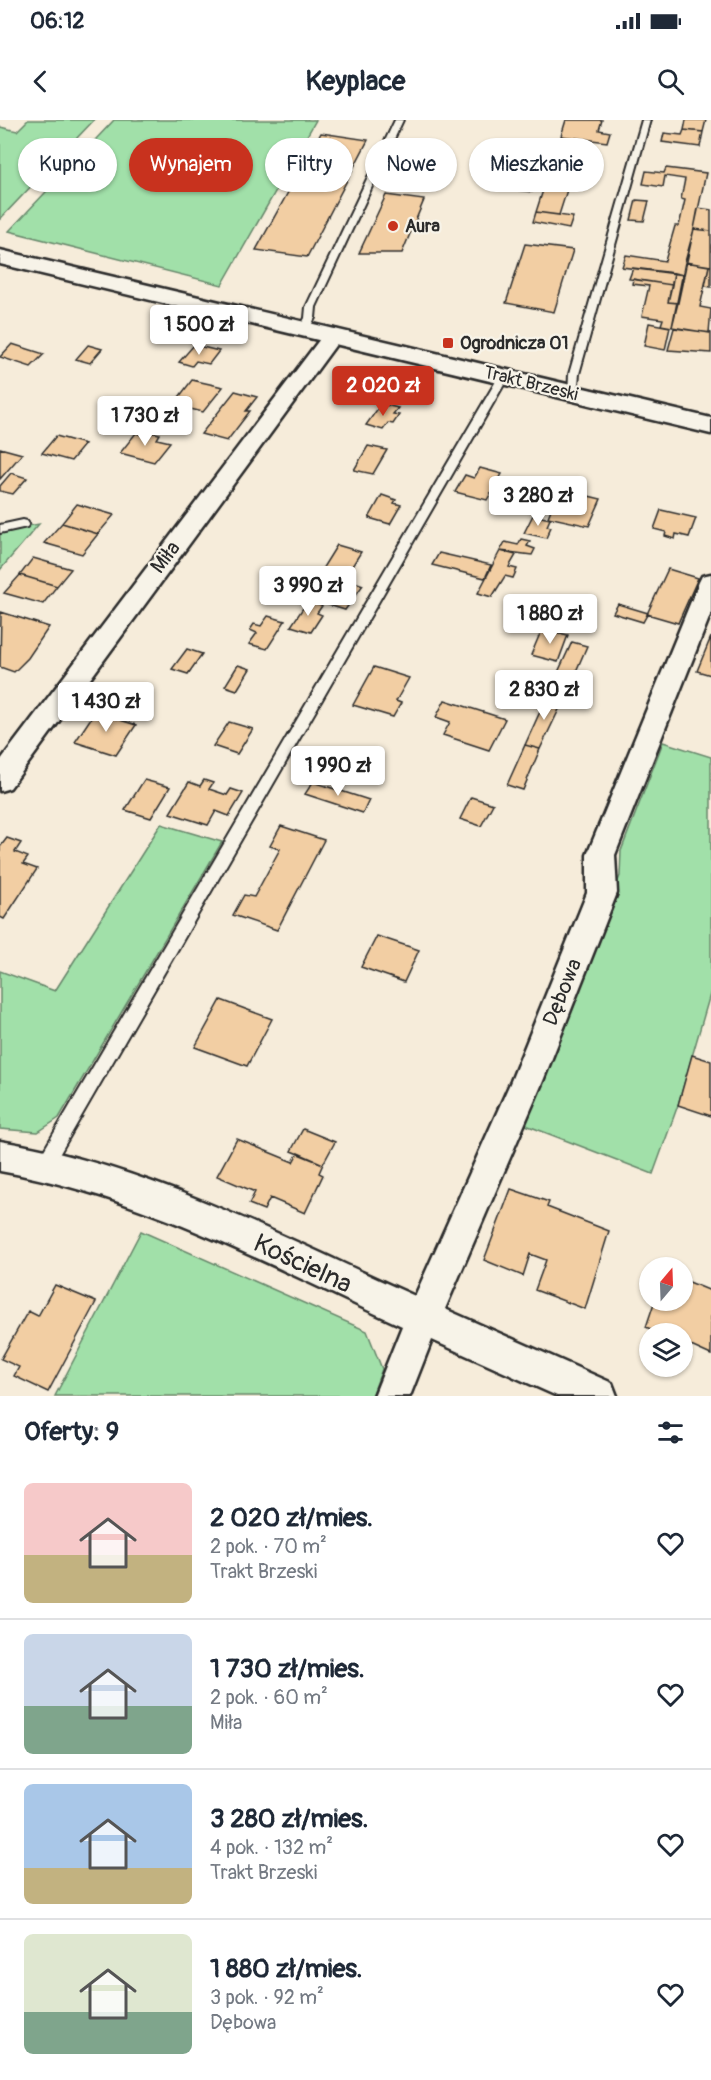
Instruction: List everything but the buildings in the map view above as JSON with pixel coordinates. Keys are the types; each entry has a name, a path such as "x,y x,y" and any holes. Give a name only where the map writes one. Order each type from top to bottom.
{"main road":[{"name":"Trakt Brzeski","path":"0,257 711,426"}],"street":[{"name":"Miła","path":"0,781 333,335"},
{"name":"Dębowa","path":"392,1396 423,1318 527,1081 602,892 601,855 711,582"},
{"name":"Kościelna","path":"0,1156 46,1162 112,1181 190,1212 599,1396"}],"lane":[{"path":"304,329 310,318 311,307 399,120"},
{"path":"572,393 574,374 646,120"},
{"path":"46,1162 504,376"},
{"path":"0,529 23,524"}],"green space":[{"path":"28,120 94,120 77,138 18,138 18,192 26,192 0,219 0,127 17,131"},
{"path":"114,120 316,120 306,138 265,138 265,192 275,192 222,285 9,231 46,192 117,192 117,138 97,138"},
{"path":"39,524 0,570 0,531"},
{"path":"663,742 711,757 711,991 678,1105 653,1174 518,1122 620,876 621,851"},
{"path":"161,824 222,842 59,1118 38,1132 0,1129 0,971 55,991"},
{"path":"141,1231 367,1331 382,1369 372,1396 55,1396"}],"place":[{"name":"Aura","path":"393,226"},
{"name":"Ogrodnicza 01","path":"448,343"}]}
